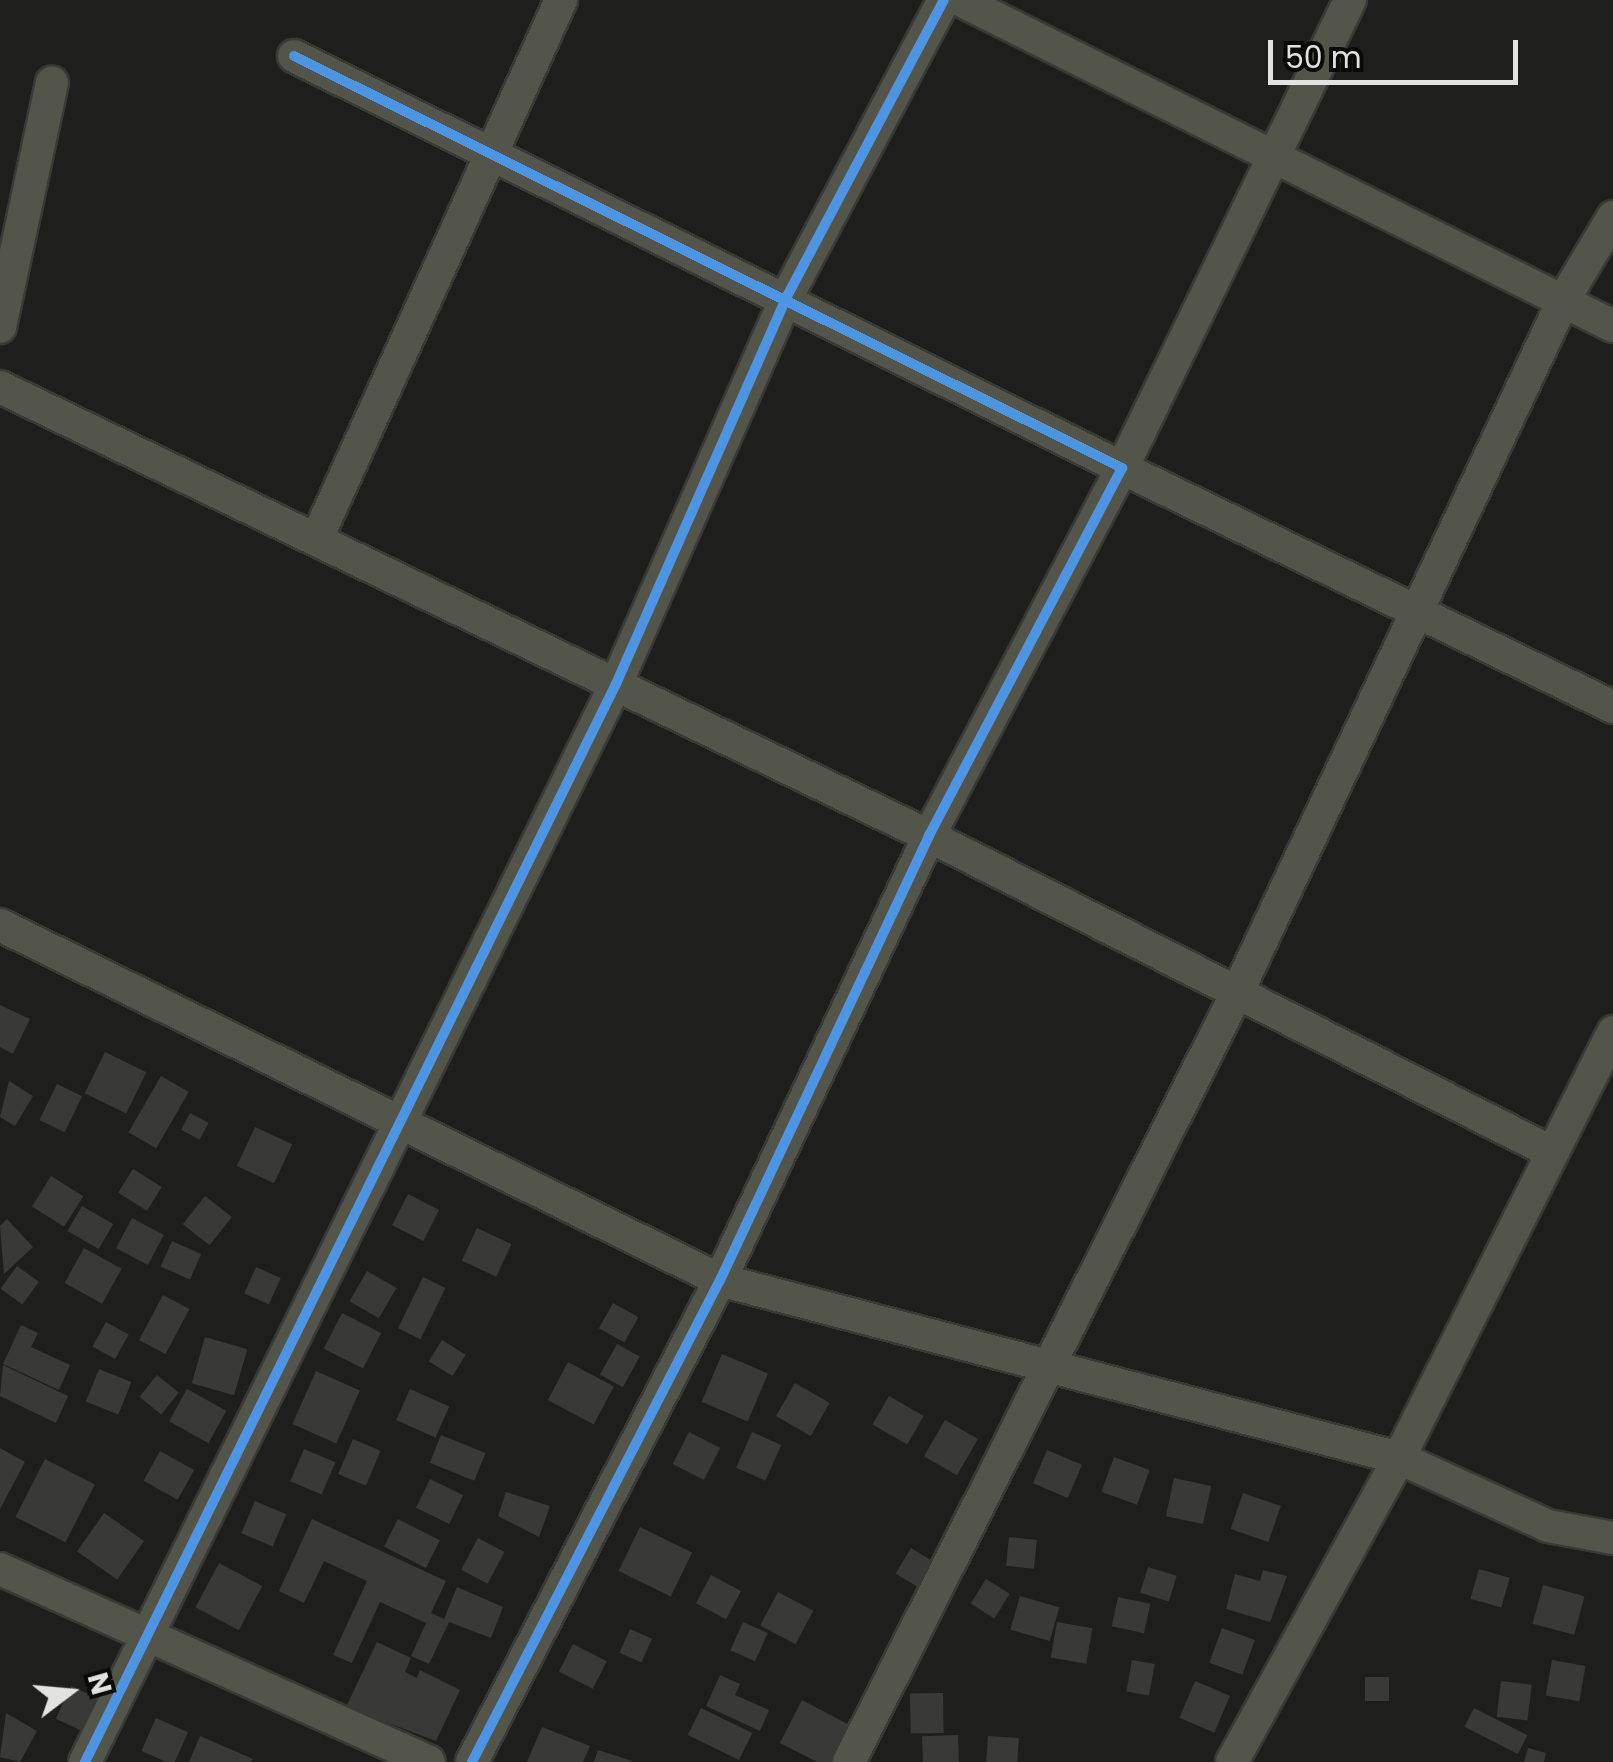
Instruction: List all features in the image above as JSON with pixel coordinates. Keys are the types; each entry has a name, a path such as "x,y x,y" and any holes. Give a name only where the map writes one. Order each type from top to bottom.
{"street":[{"path":"317,538 561,0"},
{"path":"84,1762 149,1641 398,1121 616,684 785,300 944,0"},
{"path":"960,0 1613,326"},
{"path":"472,1762 720,1280 930,836 1122,468 1350,0"},
{"path":"294,56 1613,707"},
{"path":"0,327 52,82"},
{"path":"849,1762 1237,993 1413,610 1563,301 1613,217"},
{"path":"0,387 930,836 1551,1152"},
{"path":"0,925 720,1280 1399,1458 1548,1526 1613,1538"},
{"path":"1232,1762 1399,1458 1613,1032"},
{"path":"0,1569 149,1641 429,1762"}],"building":[{"path":"0,1005 30,1019 13,1054 0,1047"},
{"path":"105,1052 146,1072 126,1114 85,1093"},
{"path":"161,1076 189,1092 156,1148 128,1132"},
{"path":"9,1081 33,1096 15,1126 0,1117"},
{"path":"57,1084 82,1096 65,1132 39,1120"},
{"path":"190,1113 209,1123 200,1140 181,1130"},
{"path":"255,1127 292,1144 274,1183 237,1166"},
{"path":"133,1169 162,1187 147,1211 118,1193"},
{"path":"51,1176 83,1196 64,1227 32,1207"},
{"path":"408,1194 439,1210 423,1241 392,1225"},
{"path":"205,1196 232,1217 210,1245 183,1224"},
{"path":"82,1206 113,1224 99,1249 68,1231"},
{"path":"132,1218 164,1235 148,1265 116,1248"},
{"path":"7,1219 33,1247 4,1274 0,1226"},
{"path":"477,1228 511,1244 496,1277 462,1261"},
{"path":"172,1241 201,1254 190,1280 161,1267"},
{"path":"84,1248 122,1269 102,1304 65,1283"},
{"path":"17,1266 39,1282 22,1305 1,1289"},
{"path":"256,1267 281,1278 269,1304 244,1293"},
{"path":"367,1271 396,1288 379,1318 349,1301"},
{"path":"423,1277 445,1288 420,1339 398,1328"},
{"path":"163,1295 189,1309 166,1354 139,1340"},
{"path":"613,1303 638,1317 624,1342 599,1328"},
{"path":"342,1313 381,1333 363,1369 324,1349"},
{"path":"106,1322 129,1335 115,1359 92,1346"},
{"path":"21,1325 38,1333 31,1347 70,1365 59,1390 3,1364"},
{"path":"205,1337 247,1349 234,1395 192,1383"},
{"path":"442,1340 466,1355 452,1376 429,1361"},
{"path":"617,1344 640,1357 623,1387 600,1375"},
{"path":"722,1354 768,1374 748,1421 702,1402"},
{"path":"568,1362 614,1386 594,1424 548,1400"},
{"path":"3,1365 68,1396 56,1423 0,1396"},
{"path":"99,1369 131,1382 118,1415 86,1401"},
{"path":"316,1371 360,1391 336,1444 292,1424"},
{"path":"157,1375 179,1393 161,1414 139,1397"},
{"path":"795,1383 830,1403 811,1436 776,1416"},
{"path":"187,1389 226,1411 208,1443 169,1421"},
{"path":"410,1389 449,1406 435,1438 396,1420"},
{"path":"889,1396 924,1416 907,1445 872,1425"},
{"path":"945,1420 978,1439 957,1475 924,1456"},
{"path":"689,1432 720,1448 704,1480 673,1464"},
{"path":"752,1432 781,1445 765,1481 736,1468"},
{"path":"441,1435 486,1453 474,1481 430,1463"},
{"path":"353,1439 381,1451 366,1486 338,1474"},
{"path":"0,1448 25,1462 0,1509"},
{"path":"304,1449 335,1462 322,1495 290,1481"},
{"path":"1047,1450 1082,1465 1068,1498 1033,1483"},
{"path":"160,1451 194,1470 178,1500 144,1481"},
{"path":"1114,1457 1150,1470 1137,1505 1101,1492"},
{"path":"45,1459 95,1484 65,1542 15,1517"},
{"path":"1174,1478 1211,1486 1203,1524 1166,1516"},
{"path":"430,1479 463,1495 449,1524 416,1508"},
{"path":"506,1492 550,1506 539,1537 498,1516"},
{"path":"1243,1493 1281,1506 1268,1542 1231,1529"},
{"path":"255,1501 286,1514 273,1547 241,1533"},
{"path":"104,1513 144,1541 117,1580 77,1552"},
{"path":"312,1519 446,1581 431,1613 444,1619 457,1587 503,1607 491,1638 449,1622 429,1664 411,1656 426,1623 380,1602 352,1663 333,1655 367,1581 324,1561 304,1603 279,1591"},
{"path":"398,1519 440,1540 426,1568 384,1547"},
{"path":"640,1527 692,1552 671,1596 619,1571"},
{"path":"1009,1537 1037,1540 1034,1569 1006,1566"},
{"path":"478,1538 504,1552 488,1584 461,1570"},
{"path":"911,1548 934,1562 919,1588 896,1574"},
{"path":"219,1563 262,1586 239,1630 196,1607"},
{"path":"1148,1567 1177,1576 1169,1602 1140,1593"},
{"path":"1479,1569 1510,1578 1501,1608 1470,1599"},
{"path":"1263,1570 1287,1576 1270,1622 1226,1609 1235,1574 1260,1581"},
{"path":"711,1575 741,1591 726,1619 696,1603"},
{"path":"986,1579 1010,1594 994,1618 971,1604"},
{"path":"1543,1585 1585,1596 1574,1635 1533,1624"},
{"path":"778,1592 813,1611 795,1644 760,1626"},
{"path":"1020,1596 1059,1607 1050,1641 1010,1630"},
{"path":"1118,1597 1150,1604 1144,1633 1112,1626"},
{"path":"743,1622 768,1633 755,1661 730,1650"},
{"path":"1057,1622 1092,1628 1086,1664 1051,1657"},
{"path":"1222,1628 1255,1640 1242,1675 1209,1663"},
{"path":"630,1629 652,1639 641,1663 619,1653"},
{"path":"377,1642 411,1658 405,1672 417,1678 420,1670 460,1690 436,1741 346,1707"},
{"path":"573,1644 607,1661 593,1689 559,1672"},
{"path":"1132,1660 1155,1664 1149,1696 1126,1692"},
{"path":"1552,1660 1585,1666 1579,1701 1546,1695"},
{"path":"720,1675 740,1684 735,1695 769,1710 760,1731 706,1706"},
{"path":"1365,1677 1389,1677 1389,1701 1365,1701"},
{"path":"1195,1681 1230,1696 1214,1733 1179,1718"},
{"path":"1501,1681 1532,1685 1527,1721 1497,1717"},
{"path":"71,1686 97,1698 82,1731 56,1719"},
{"path":"943,1693 944,1733 911,1734 910,1694"},
{"path":"802,1700 855,1728 838,1762 817,1762 780,1743"},
{"path":"701,1708 752,1733 739,1760 688,1735"},
{"path":"1474,1708 1527,1735 1518,1754 1464,1727"},
{"path":"6,1713 37,1731 20,1762 0,1757"},
{"path":"156,1718 188,1732 175,1762 141,1751"},
{"path":"542,1727 590,1746 583,1762 527,1762"},
{"path":"958,1735 959,1762 923,1762 922,1736"},
{"path":"200,1736 253,1759 189,1762"},
{"path":"988,1736 1019,1738 1017,1762 986,1762"},
{"path":"1528,1748 1546,1753 1544,1762 1524,1762"},
{"path":"598,1750 632,1761 632,1762 594,1762"}],"cycle path":[{"path":"85,1762 616,684 785,300 944,0"},
{"path":"294,56 1122,468 929,836 720,1280 472,1762"}]}
